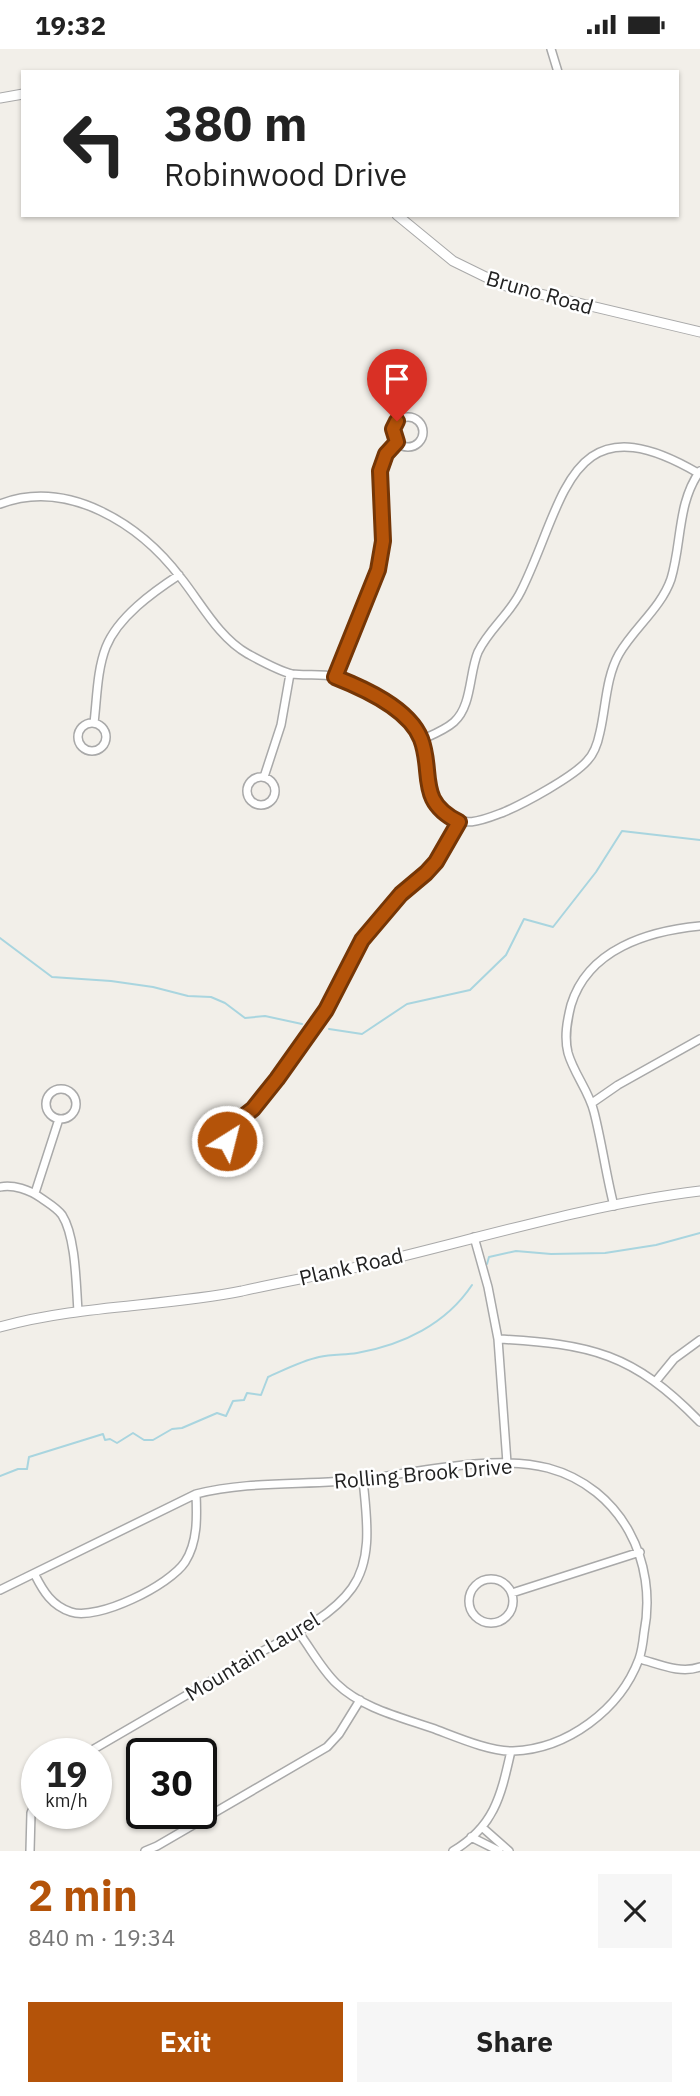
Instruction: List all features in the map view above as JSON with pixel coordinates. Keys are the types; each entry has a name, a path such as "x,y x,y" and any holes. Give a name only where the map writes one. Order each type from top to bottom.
{"street":[{"path":"551,49 557,70"},
{"path":"0,98 21,95"},
{"name":"Bruno Road","path":"399,217 453,261 502,285 700,331"},
{"path":"405,417 418,420 423,431 419,443 408,447 397,442 393,429 397,421 405,417"},
{"path":"335,677 378,570 383,541 380,471 386,454 397,442"},
{"path":"0,504 36,496 57,497 84,504 134,531 163,556 228,638 246,653 290,674 335,677 390,704 408,721 421,740 432,799 444,813 459,822 471,823 511,809 587,761 600,733 617,656 629,637 657,605 670,581 686,498 699,472 664,456 626,447 606,449 578,468 549,521 520,593 481,645 462,712 455,722 421,740"},
{"path":"94,723 98,683 106,646 120,624 134,610 179,575"},
{"path":"264,777 281,725 290,674"},
{"path":"94,723 102,726 107,738 101,749 89,751 80,744 79,732 87,724 94,723"},
{"path":"264,777 273,784 275,792 269,803 257,805 248,798 246,789 252,779 264,777"},
{"path":"235,1123 253,1109 277,1079 326,1010 362,940 401,894 436,862 459,822"},
{"path":"614,1206 592,1103 573,1066 566,1041 569,1014 579,986 594,967 622,946 656,933 700,926"},
{"path":"592,1103 618,1085 700,1039"},
{"path":"62,1089 73,1095 75,1108 71,1115 59,1119 48,1112 46,1101 54,1091 62,1089"},
{"path":"35,1193 59,1119"},
{"path":"0,1187 35,1193 58,1211 66,1224 71,1246 78,1311"},
{"name":"Plank Road","path":"0,1327 78,1311 233,1292 363,1265 614,1206 700,1191"},
{"path":"474,1237 488,1287 498,1339 507,1463"},
{"path":"498,1339 549,1342 595,1350 613,1357 656,1381 672,1393 700,1422"},
{"path":"656,1381 674,1359 700,1340"},
{"name":"Rolling Brook Drive","path":"0,1590 196,1494 236,1486 363,1479 507,1463 546,1467 566,1474 605,1499 625,1523 640,1552 647,1580 648,1603 640,1659 618,1694 595,1720 567,1737 539,1747 511,1751 461,1738 360,1700 334,1682 299,1633"},
{"name":"Mountain Laurel","path":"112,1739 299,1633 352,1588 360,1569 366,1538 363,1479"},
{"path":"35,1575 51,1601 73,1613 103,1610 147,1593 178,1571 187,1560 195,1539 196,1494"},
{"path":"512,1593 640,1552"},
{"path":"484,1580 501,1581 512,1593 511,1610 499,1622 482,1621 470,1608 471,1591 484,1580"},
{"path":"640,1659 672,1668 700,1667"},
{"path":"145,1851 327,1747 339,1734 360,1700"},
{"path":"453,1851 483,1828 496,1808 511,1751"},
{"path":"483,1828 509,1851"},
{"path":"30,1851 31,1829"},
{"path":"471,1837 499,1851"}],"waterway":[{"path":"329,1029 362,1034 407,1004 470,990 506,955 524,919 553,927 596,872 622,831 700,840"},
{"path":"0,938 52,977 111,981 153,987 188,996 211,997 225,1003 245,1018 265,1016 302,1024"},
{"path":"487,1264 489,1257 516,1251 551,1254 605,1253 656,1245 700,1233"},
{"path":"0,1476 18,1469 27,1469 29,1457 103,1434 105,1440 110,1439 117,1443 133,1433 144,1440 153,1440 172,1429 182,1428 217,1413 226,1416 233,1401 244,1400 247,1393 261,1395 268,1377 293,1366 319,1357 374,1349 422,1331 450,1311 472,1285"}],"route":[{"path":"227,1141 234,1136 235,1123 253,1109 326,1010 371,927 401,894 436,862 459,822 444,813 432,799 421,740 408,721 390,704 335,677 383,551 380,471 386,454 397,442 393,433 397,421"}]}
